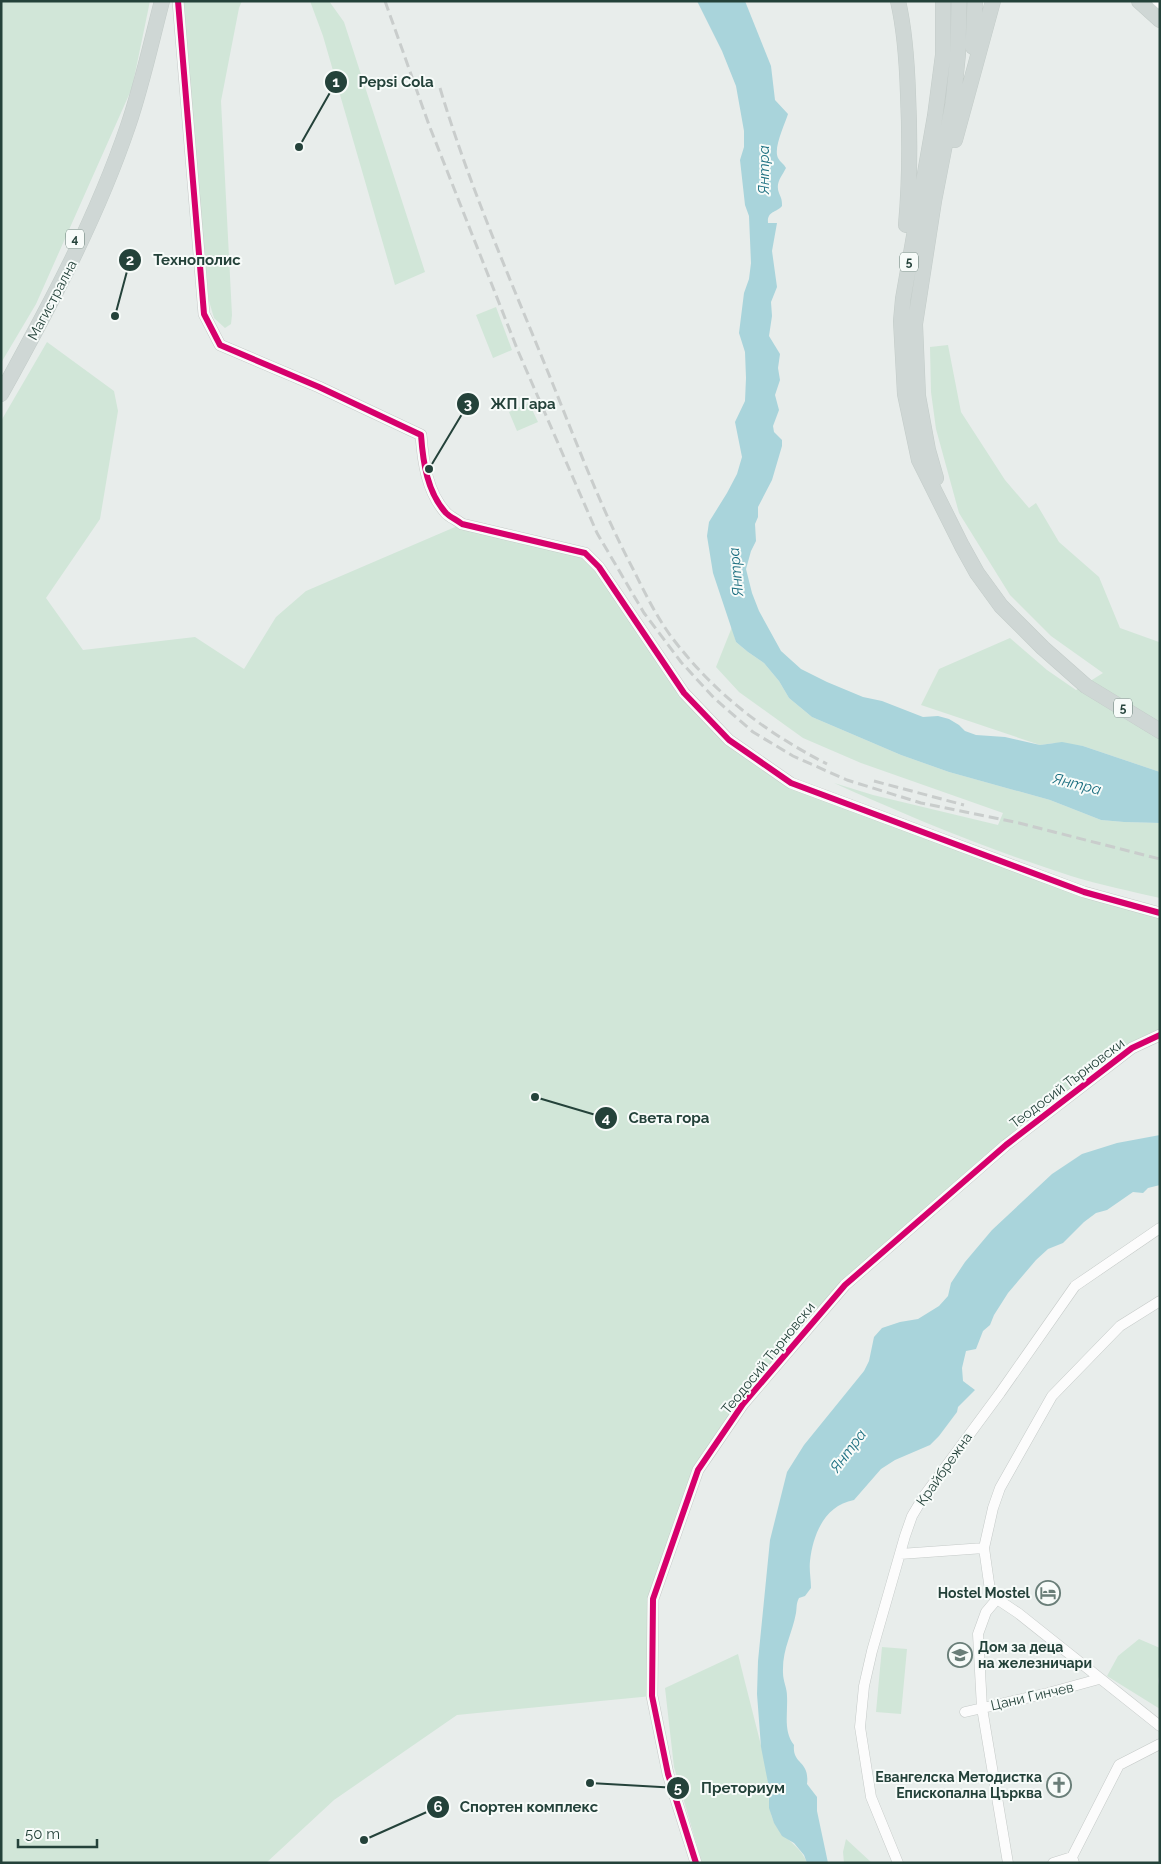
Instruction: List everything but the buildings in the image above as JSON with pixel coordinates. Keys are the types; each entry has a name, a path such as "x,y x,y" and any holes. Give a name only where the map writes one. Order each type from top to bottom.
{"main road":[{"name":"Магистрална","path":"1,394 72,262 97,208 128,126 162,1"},
{"path":"898,1 902,18 907,65 910,147 903,299"},
{"name":"5","path":"943,1 943,56 901,321 905,394 919,460 977,573 1001,606 1043,648 1086,686 1160,731"},
{"name":"5","path":"948,517 928,450 918,396 915,324 934,201 953,102 958,54 959,1"},
{"path":"963,108 973,45 975,1"},
{"path":"934,201 953,149 992,1"},
{"path":"1139,1 1160,20"},
{"name":"Магистрална","path":"1,381 70,250 102,180 123,123 138,92"}],"street":[{"path":"178,1 204,314 220,345 319,387 421,435 423,458 430,488 446,514 462,524 585,553 599,567 684,693 728,740 790,783 1084,892 1160,913"},
{"name":"Теодосий Търновски","path":"696,1863 668,1774 652,1696 652,1618 653,1598 698,1470 743,1404 845,1285 1006,1145 1132,1048 1160,1035"},
{"name":"Крайбрежна","path":"898,1863 871,1796 860,1727 864,1686 912,1516 924,1496 1000,1393 1075,1286 1160,1228"},
{"path":"1160,1301 1120,1326 1052,1396 1000,1488 993,1508 984,1548 990,1590 997,1599 1018,1613 1160,1726"},
{"path":"900,1554 984,1548"},
{"path":"997,1599 986,1612 978,1634 982,1708 1008,1863"},
{"name":"Цани Гинчев","path":"964,1712 1099,1679"},
{"path":"1053,1863 1073,1860 1119,1765 1160,1744"}],"green space":[{"path":"1,1 150,1 132,88 36,304 1,363"},
{"path":"184,1 242,1 221,101 232,315 231,324 225,328 214,318 209,301 182,14"},
{"path":"310,1 329,1 344,22 425,272 395,285 323,36"},
{"path":"496,307 512,350 493,358 476,315"},
{"path":"47,342 114,391 118,411 100,519 46,598 83,650 195,637 244,669 276,617 306,591 462,524 585,553 684,693 729,740 791,783 1160,913 1160,1035 1132,1048 845,1285 743,1404 698,1470 653,1598 652,1696 457,1715 334,1800 266,1863 1,1863 1,421"},
{"path":"948,345 961,412 1005,480 1029,508 1036,503 1059,542 1099,577 1120,628 1159,642 1160,772 1083,746 1054,743 1040,745 921,705 939,669 1010,638 1047,670 1076,690 1103,673 1051,636 1010,595 959,513 936,429 931,392 930,347"},
{"path":"529,403 538,422 517,431 509,412"},
{"path":"732,627 736,642 764,663 779,681 789,698 812,717 901,755 949,772 1050,800 1101,820 1160,823 1160,898 1115,888 1041,866 922,821 834,783 873,795 998,825 1003,813 861,763 803,738 739,692 716,667"},
{"path":"1139,1639 1160,1648 1158,1681 1160,1709 1107,1676 1118,1656"},
{"path":"882,1647 907,1649 901,1714 876,1712"},
{"path":"738,1654 766,1766 769,1801 774,1822 777,1828 800,1851 807,1863 702,1863 674,1767 665,1688"},
{"path":"846,1839 872,1863 844,1863 843,1852"}],"water":[{"name":"Янтра","path":"697,1 745,1 771,66 775,100 788,114 777,148 778,158 786,168 778,186 782,206 770,214 768,219 768,223 777,223 772,251 777,287 771,302 772,316 769,336 780,354 778,368 780,380 775,395 779,410 773,426 774,432 782,440 782,446 772,480 758,507 758,517 755,524 756,541 746,569 759,611 781,651 801,669 827,682 863,697 882,701 923,717 938,716 949,719 965,731 976,735 1005,737 1040,745 1062,742 1083,746 1160,772 1160,823 1101,820 1050,800 949,772 901,755 812,717 789,698 779,681 764,663 736,642 713,573 707,536 709,522 737,474 742,457 735,422 745,401 745,352 739,333 744,293 749,279 751,263 749,216 745,205 740,160 744,147 744,131 736,86 722,51"},
{"name":"Янтра","path":"1160,1135 1160,1185 1148,1188 1143,1193 1133,1192 1107,1210 1096,1213 1063,1243 1048,1249 1036,1260 1008,1293 990,1325 983,1331 976,1349 966,1351 962,1368 963,1381 975,1390 958,1407 957,1412 939,1436 930,1445 895,1460 881,1469 854,1500 835,1508 822,1522 814,1541 810,1561 811,1588 805,1596 798,1600 783,1664 783,1676 787,1693 788,1734 794,1745 796,1756 806,1771 807,1784 817,1797 817,1811 828,1863 807,1863 804,1855 794,1843 782,1836 774,1823 769,1808 769,1788 761,1747 757,1694 758,1661 770,1540 787,1472 804,1445 864,1371 869,1361 874,1337 882,1328 918,1319 939,1306 948,1296 951,1283 965,1262 992,1230 1052,1174 1082,1154 1117,1143"}],"railway":[{"path":"385,1 429,125 518,351 597,533 644,613 681,662 714,698 753,732 793,756 847,780 921,803 1019,823 1160,859"},
{"path":"440,88 480,204 583,459 612,526 656,614 689,659 724,695 762,725 804,752 827,764"},
{"path":"874,781 964,805"}],"cycle path":[{"path":"178,1 204,314 220,345 319,387 421,435 427,476 434,496 446,513 462,524 585,553 599,567 684,693 729,740 791,783 1084,892 1160,913"},
{"path":"696,1863 668,1774 652,1696 653,1599 698,1470 743,1404 845,1285 1006,1145 1132,1048 1160,1035"}],"place":[{"name":"Pepsi Cola","path":"299,147"},
{"name":"Технополис","path":"115,316"},
{"name":"ЖП Гара","path":"429,469"},
{"name":"Света гора","path":"535,1097"},
{"name":"Hostel Mostel","path":"1048,1593"},
{"name":"Дом за деца на железничари","path":"960,1655"},
{"name":"Преториум","path":"590,1783"},
{"name":"Евангелска Методистка Епископална Църква","path":"1059,1785"},
{"name":"Спортен комплекс","path":"364,1840"}]}
